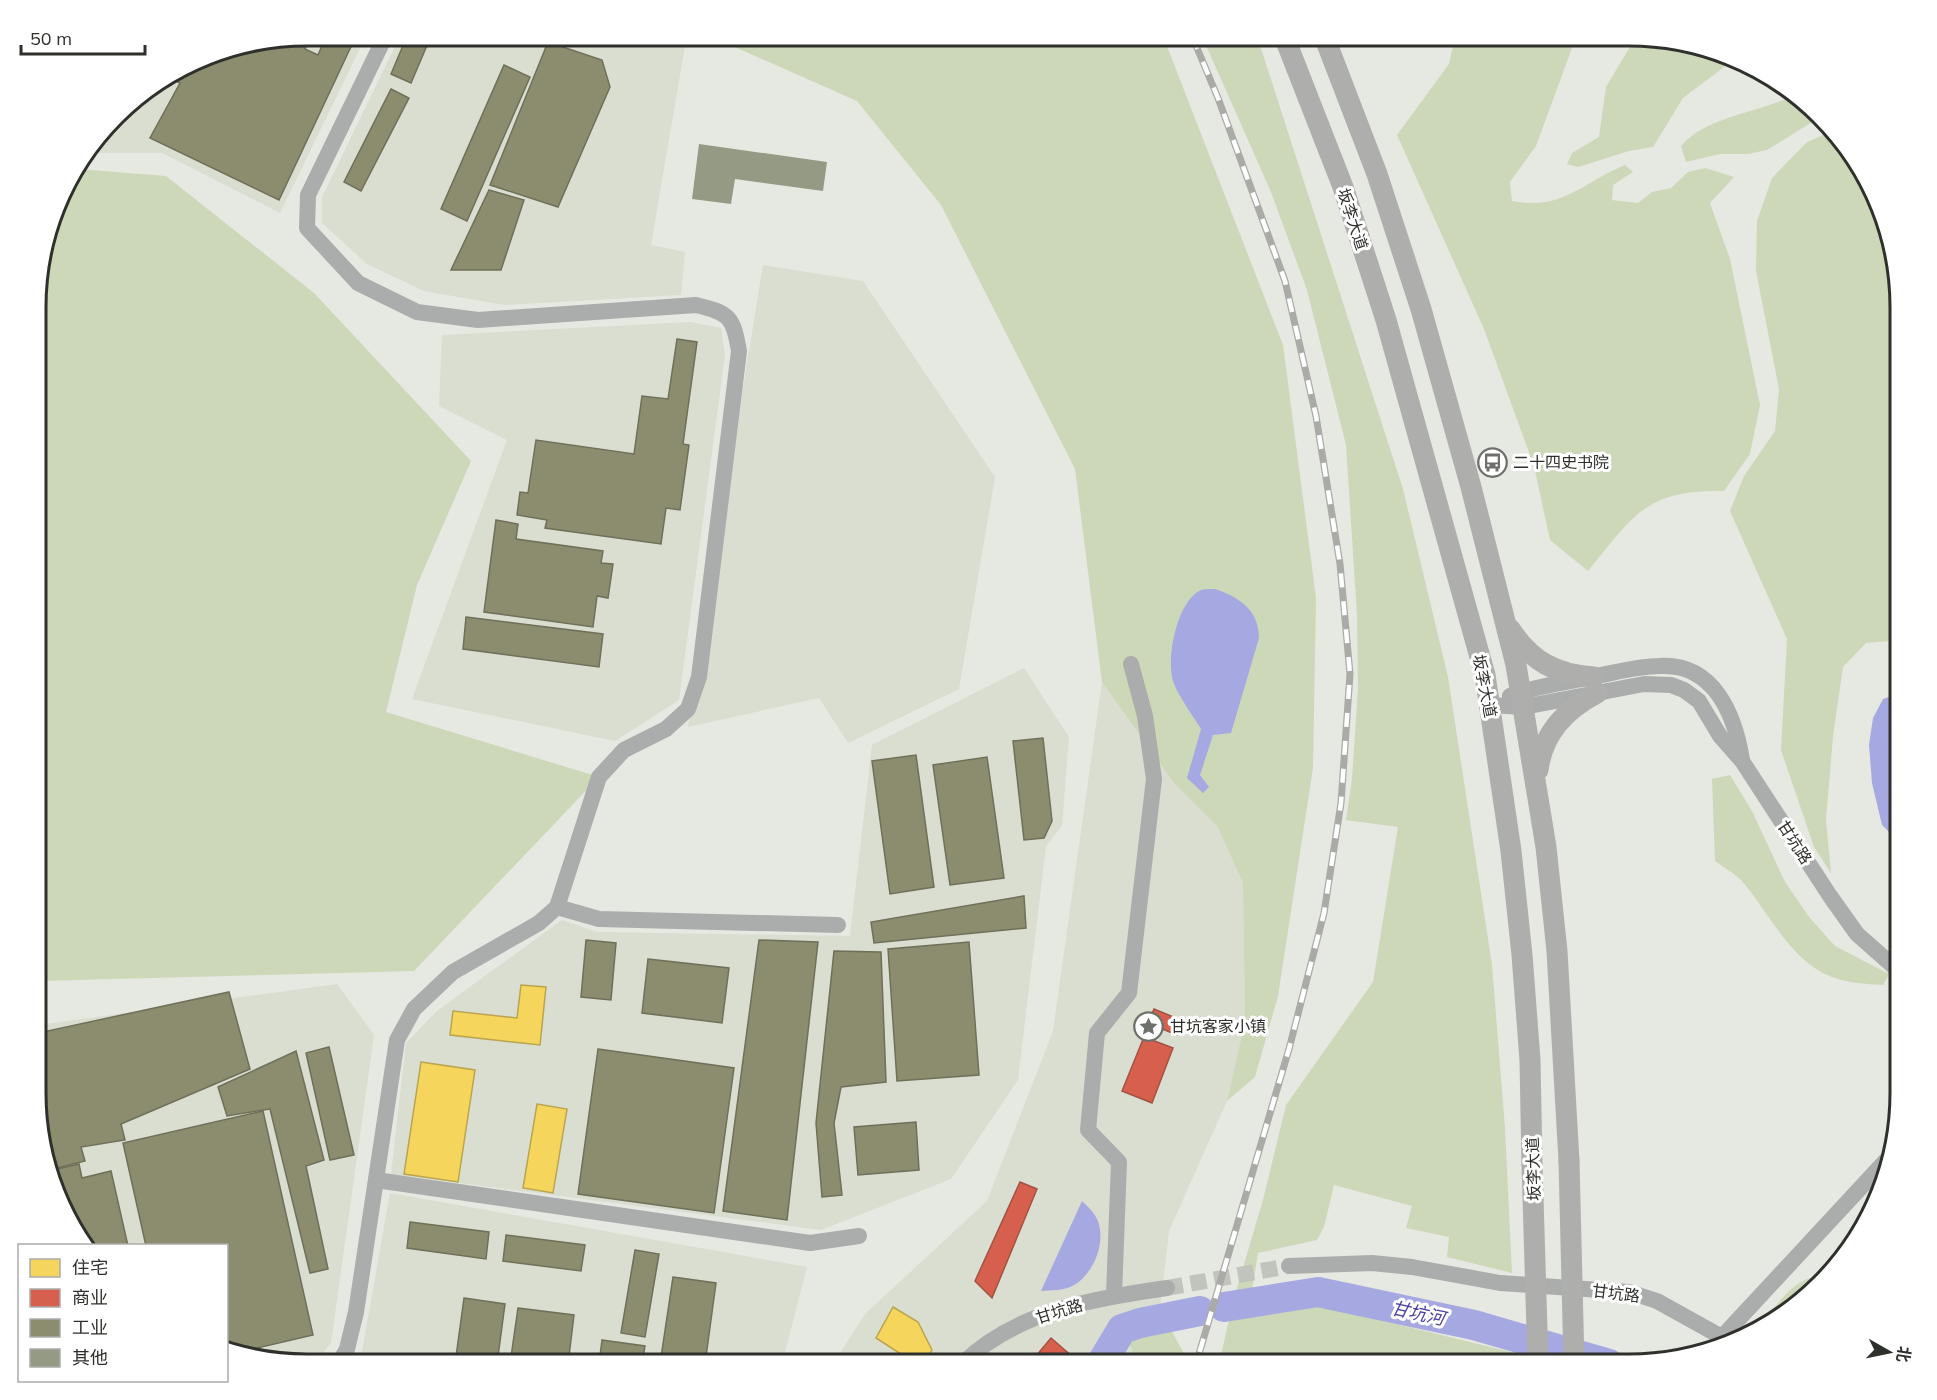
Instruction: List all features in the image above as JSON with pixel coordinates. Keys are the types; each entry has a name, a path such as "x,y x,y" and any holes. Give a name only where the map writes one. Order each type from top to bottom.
{"main road":[{"name":"坂李大道","path":"1288,46 1343,187 1386,320 1485,675 1511,851 1522,956 1530,1060 1538,1354"},
{"name":"坂李大道","path":"1328,46 1377,174 1421,309 1505,622 1522,699 1536,786 1557,951 1569,1161 1574,1354"},
{"path":"1505,622 1520,645 1548,667 1595,685 1555,726 1545,743 1536,786"}],"street":[{"path":"344,1354 356,1312 397,1040 414,1009 453,972 539,923 557,907 599,777 624,750 666,729 688,709 699,677 739,351 735,324 723,312 696,305 478,320 417,312 358,283 307,228 308,195 381,46"},
{"path":"1114,1295 1119,1162 1088,1130 1097,1033 1129,993 1154,779 1145,716 1131,664"},
{"name":"甘坑路","path":"1490,705 1595,685 1657,683 1684,690 1699,701 1720,736 1742,761 1857,934 1890,963"},
{"path":"557,907 599,919 838,925"},
{"name":"甘坑路","path":"1730,1334 1879,1169"},
{"path":"376,1180 810,1243 859,1236"},
{"name":"甘坑路","path":"1288,1266 1392,1265 1500,1283 1629,1292 1657,1301 1721,1337"},
{"name":"甘坑路","path":"976,1354 1018,1325 1114,1295 1167,1288"}],"shaded area":[{"path":"308,46 361,46 280,213 162,153 98,153 111,136 136,111 177,82 208,66 240,55 274,49"},
{"path":"395,46 685,46 651,245 685,252 681,295 504,305 424,291 367,264 322,223 322,197"},
{"path":"763,265 863,281 995,477 959,689 848,743 819,698 688,727"},
{"path":"691,322 721,328 725,355 679,700 615,741 412,699 507,440 439,406 442,335"},
{"path":"1024,668 1069,737 1062,826 1046,846 1018,1080 951,1179 821,1230 391,1174 406,1043 437,1011 562,920 597,932 850,936 872,745"},
{"name":"甘坑客家小镇","path":"1102,682 1174,783 1217,826 1243,883 1245,1021 1227,1101 1169,1231 1157,1336 1140,1354 839,1354 865,1314 987,1201 1053,1031"},
{"path":"337,984 374,1035 331,1343 322,1354 274,1351 228,1341 228,1244 96,1244 73,1208 55,1160 47,1109 46,1024"},
{"path":"390,1193 807,1267 785,1354 362,1354"}],"green space":[{"path":"733,46 1167,46 1283,345 1316,598 1313,768 1278,996 1255,1077 1227,1101 1245,1021 1243,883 1217,826 1174,783 1102,682 1075,469 941,205 857,101"},
{"path":"1206,46 1260,46 1403,489 1448,677 1492,965 1505,1128 1512,1273 1447,1257 1449,1237 1406,1228 1412,1206 1334,1185 1324,1227 1317,1240 1258,1253 1249,1309 1302,1301 1519,1354 1221,1354 1286,1105 1373,982 1398,827 1346,820 1352,779 1358,688 1357,615 1346,445 1307,290 1271,192"},
{"path":"1453,46 1573,46 1536,146 1510,182 1512,201 1530,203 1559,199 1625,165 1633,172 1613,185 1612,200 1638,203 1652,192 1671,188 1688,172 1705,168 1734,177 1710,203 1730,259 1760,405 1750,454 1724,491 1676,495 1644,510 1617,535 1588,571 1550,540 1534,466 1484,329 1397,135 1449,64"},
{"path":"1631,46 1697,55 1727,65 1683,98 1653,147 1629,151 1578,167 1567,164 1572,153 1599,137 1606,87"},
{"path":"1785,99 1813,122 1767,150 1748,154 1720,154 1686,162 1681,146 1705,127"},
{"path":"1825,134 1864,192 1882,240 1890,291 1890,641 1866,643 1843,667 1833,736 1826,820 1831,873 1814,847 1781,750 1787,639 1730,511 1744,476 1775,431 1779,389 1756,271 1757,221 1772,178 1807,142"},
{"path":"87,170 166,176 314,293 471,461 417,585 386,712 599,777 414,971 46,981 46,308 55,240 73,192"},
{"path":"1730,775 1752,811 1785,882 1809,917 1835,946 1889,974 1883,985 1845,981 1817,970 1804,960 1781,935 1741,880 1715,861 1712,779"},
{"path":"1813,1277 1801,1289 1772,1310 1796,1285"},
{"path":"1149,1326 1170,1328 1184,1354 1133,1354 1126,1334"}],"water":[{"path":"1215,589 1232,596 1246,606 1256,620 1259,638 1231,733 1213,735 1200,775 1209,787 1203,793 1187,778 1201,729 1174,684 1171,662 1175,633 1185,606 1192,596 1201,590"},
{"path":"1890,697 1890,833 1882,825 1872,783 1869,745 1873,718 1883,699"},
{"path":"1082,1201 1094,1214 1100,1227 1099,1246 1093,1265 1081,1280 1070,1287 1041,1291"}],"building: 住宅":[{"path":"521,985 546,987 540,1045 450,1035 453,1011 517,1018"},
{"path":"421,1062 475,1070 458,1182 404,1174"},
{"path":"537,1104 567,1109 553,1193 523,1188"},
{"path":"893,1307 918,1322 932,1350 930,1354 901,1354 876,1338"}],"building: 商业":[{"path":"1154,1009 1183,1021 1177,1035 1148,1023"},
{"path":"1144,1037 1173,1048 1152,1103 1122,1091"},
{"path":"1020,1182 1037,1189 992,1298 975,1281"},
{"path":"1051,1338 1069,1354 1038,1354"}],"building: 工业":[{"path":"306,46 305,49 318,55 322,46 351,46 279,200 150,138 180,83 177,82 192,73 240,55"},
{"path":"403,46 427,46 411,83 391,74"},
{"path":"546,46 560,46 602,60 610,87 558,207 490,185"},
{"path":"504,65 530,77 467,221 441,209"},
{"path":"391,89 409,98 361,191 344,182"},
{"path":"489,190 524,200 501,270 451,270"},
{"path":"677,339 697,342 683,444 689,445 680,510 666,508 661,544 545,528 547,520 517,515 520,492 528,493 536,440 634,454 642,396 668,399"},
{"path":"496,520 518,524 516,539 603,551 601,563 613,564 608,598 597,596 593,627 484,612"},
{"path":"466,617 603,634 599,667 463,649"},
{"path":"1043,738 1052,821 1044,838 1024,840 1013,741"},
{"path":"916,755 934,887 890,894 872,761"},
{"path":"987,757 1004,878 950,885 933,765"},
{"path":"1024,896 1026,928 874,943 871,922"},
{"path":"586,940 616,943 611,1000 581,997"},
{"path":"759,940 818,942 787,1220 723,1211"},
{"path":"969,942 979,1075 897,1081 888,949"},
{"path":"834,951 881,952 886,1082 841,1087 834,1123 842,1195 822,1197 816,1123"},
{"path":"648,959 729,968 722,1023 642,1013"},
{"path":"229,992 250,1069 121,1124 125,1140 81,1147 85,1161 57,1168 47,1109 46,1031"},
{"path":"329,1047 354,1155 330,1160 306,1053"},
{"path":"598,1049 734,1068 714,1213 578,1194"},
{"path":"296,1051 324,1160 306,1166 328,1269 310,1273 270,1109 227,1116 218,1087"},
{"path":"263,1111 313,1335 257,1348 228,1341 228,1244 146,1244 123,1143"},
{"path":"916,1122 919,1170 858,1175 854,1127"},
{"path":"79,1164 82,1178 111,1171 128,1244 96,1244 73,1208 58,1169"},
{"path":"410,1222 489,1232 486,1259 407,1248"},
{"path":"506,1235 585,1245 581,1271 503,1261"},
{"path":"635,1250 659,1254 645,1337 621,1333"},
{"path":"673,1277 716,1283 706,1354 661,1354"},
{"path":"464,1298 505,1304 498,1354 456,1354"},
{"path":"518,1308 574,1315 569,1354 511,1354"},
{"path":"602,1340 645,1346 644,1354 600,1354"}],"building: 其他":[{"path":"699,144 827,162 823,191 735,179 731,204 692,199"}],"waterway":[{"name":"甘坑河","path":"1224,1307 1318,1292 1474,1325 1574,1354"},
{"name":"甘坑河","path":"1107,1354 1122,1329 1200,1311"}],"tunnel":[{"path":"1167,1288 1289,1266"}],"railway":[{"path":"1196,46 1218,98 1285,281 1316,416 1340,564 1350,674 1341,803 1324,913 1289,1049 1199,1354"}],"place":[{"name":"二十四史书院","path":"1492,462"},
{"name":"甘坑客家小镇","path":"1149,1026"}]}
